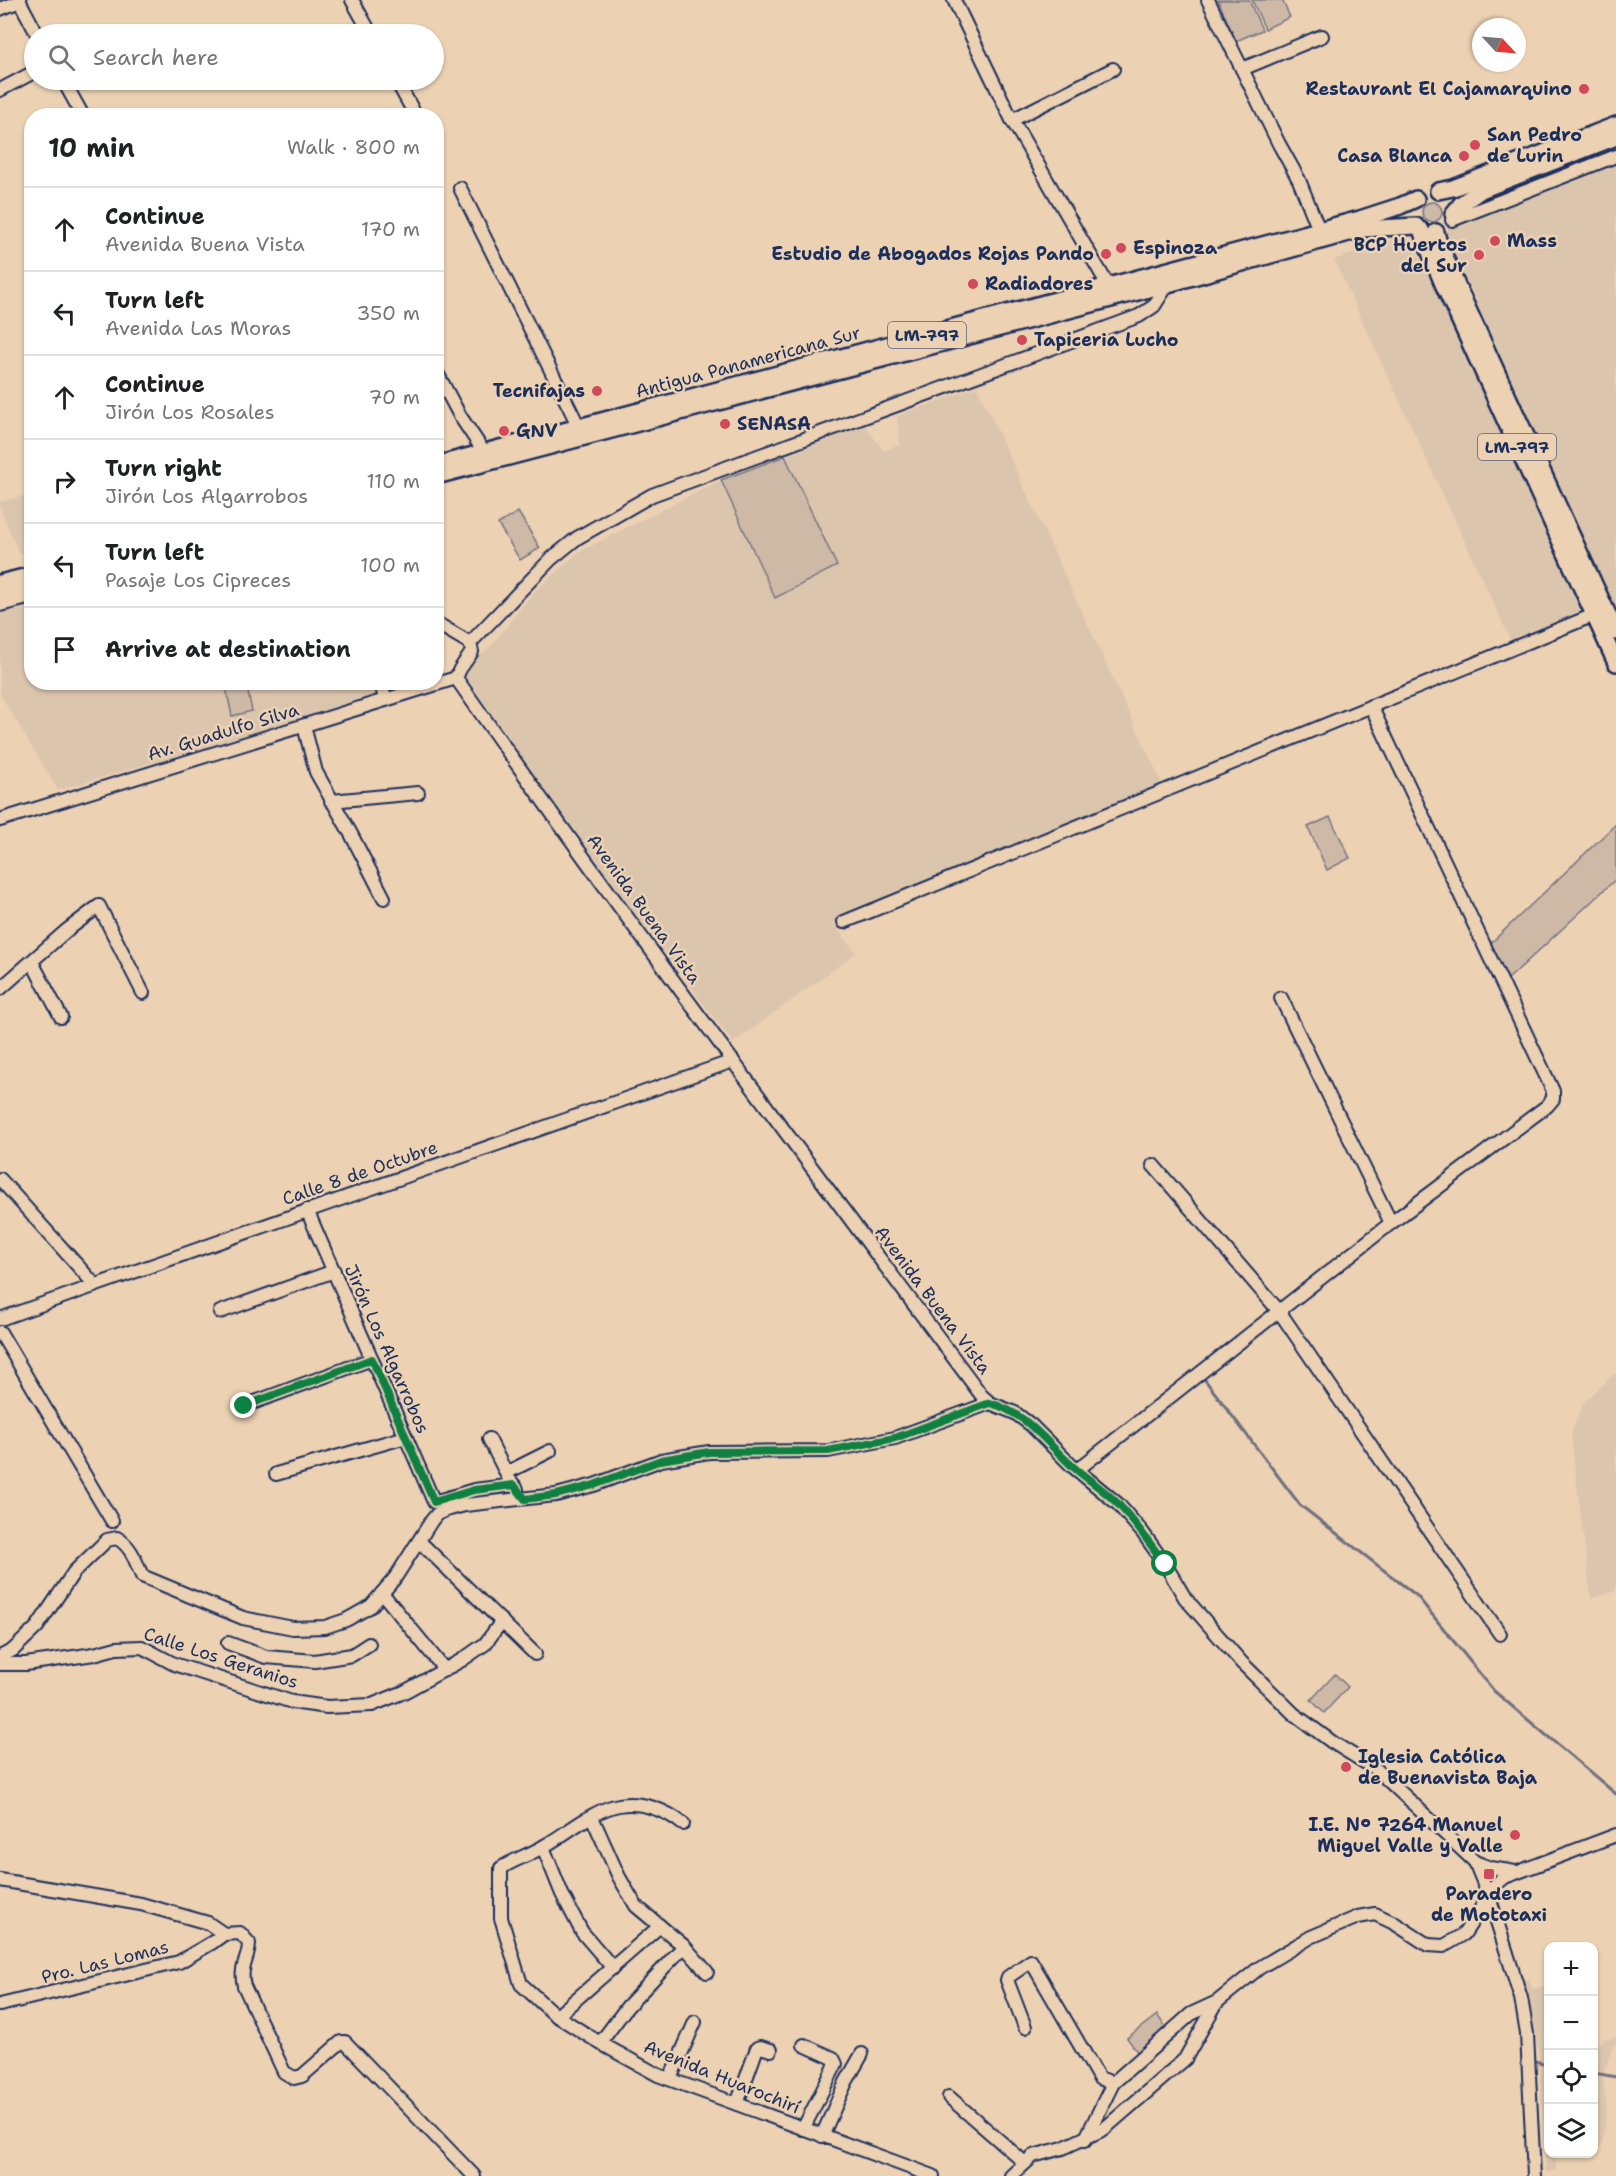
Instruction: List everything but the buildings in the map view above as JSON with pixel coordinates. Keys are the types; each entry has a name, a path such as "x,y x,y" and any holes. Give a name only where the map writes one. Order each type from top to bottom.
{"main road":[{"path":"1438,191 1453,188 1616,125"},
{"path":"1424,229 1444,229 1461,204 1481,190 1616,137"},
{"path":"1438,191 1448,197 1453,208 1453,217"},
{"name":"LM-797","path":"1438,191 1425,192 1416,199 1411,215 1438,240 1449,282 1594,615 1612,635"},
{"name":"Antigua Panamericana Sur","path":"444,463 579,427 789,378 1168,284 1195,269 1387,211 1416,199"},
{"name":"Antigua Panamericana Sur","path":"444,474 1109,286 1195,269 1363,229 1424,229"},
{"name":"LM-797","path":"1449,282 1612,635 1616,663"},
{"path":"0,583 24,577"},
{"path":"0,595 24,588"}],"street":[{"path":"0,9 19,0 32,24"},
{"path":"352,0 365,24"},
{"path":"954,0 1012,120 1109,286"},
{"path":"1208,0 1299,180 1319,230"},
{"path":"1242,69 1322,36"},
{"path":"1012,120 1113,69"},
{"path":"0,90 24,77"},
{"path":"69,90 79,108"},
{"path":"402,90 412,108"},
{"path":"1453,217 1616,156"},
{"path":"460,188 579,427"},
{"path":"470,643 552,558 577,538 652,495 1139,316 1154,306 1168,284"},
{"path":"444,386 460,416 484,452"},
{"path":"0,605 24,599"},
{"path":"844,922 1594,615"},
{"path":"444,627 470,643 472,652 456,678"},
{"name":"Av. Guadulfo Silva","path":"444,682 456,678"},
{"name":"Avenida Buena Vista","path":"456,678 507,752 733,1061 982,1396 990,1403 1015,1413 1031,1425 1077,1470 1118,1504 1165,1564 1185,1598 1242,1663 1294,1714 1332,1742 1377,1770 1476,1862 1521,1998 1527,2034 1534,2176"},
{"path":"383,690 385,700"},
{"name":"Av. Guadulfo Silva","path":"0,820 417,690"},
{"path":"1077,1470 1391,1223 1551,1103 1554,1095 1371,706"},
{"path":"304,726 316,772 384,898"},
{"path":"331,801 418,793"},
{"path":"0,989 66,931 99,906 143,993"},
{"path":"32,962 61,1017"},
{"path":"1281,998 1391,1223"},
{"name":"Calle 8 de Octubre","path":"0,1319 733,1061"},
{"path":"1153,1165 1279,1311 1500,1634"},
{"path":"0,1179 95,1285"},
{"name":"Jirón Los Algarrobos","path":"308,1210 434,1502 474,1490 514,1485"},
{"path":"220,1312 334,1271"},
{"path":"0,1332 112,1521"},
{"path":"244,1406 372,1359"},
{"path":"0,1657 13,1650 36,1627 74,1572 106,1540 117,1538 131,1549 142,1576 243,1618 293,1628 325,1627 346,1620 371,1606 395,1578 436,1514 446,1510 491,1501 556,1495 594,1485 661,1460 709,1452 828,1451 895,1438 990,1403"},
{"path":"276,1474 406,1437"},
{"path":"489,1439 506,1473 525,1499"},
{"path":"506,1473 550,1452"},
{"path":"419,1541 535,1654"},
{"path":"382,1593 445,1670"},
{"name":"Calle Los Geranios","path":"0,1664 26,1664 94,1654 116,1648 142,1647 174,1664 292,1702 327,1707 372,1705 404,1692 462,1660 485,1644 502,1622"},
{"path":"228,1643 266,1657 315,1661 352,1655 369,1644"},
{"path":"613,1968 582,1932 562,1894 543,1847 591,1817 618,1805 646,1806 671,1814 683,1824"},
{"path":"591,1817 619,1877 636,1906 684,1946 707,1972"},
{"path":"1085,2139 1113,2083 1191,2014 1217,2002 1259,1968 1311,1937 1358,1917 1375,1914 1394,1923 1428,1945 1444,1946 1464,1934 1499,1881 1515,1872 1616,1835"},
{"name":"Avenida Huarochirí","path":"543,1847 504,1866 500,1872 501,1918 521,1984 557,2016 658,2075 933,2176"},
{"path":"1476,1862 1491,1868 1515,1872"},
{"path":"0,1880 141,1904 208,1923 224,1934 240,1933 249,1943 242,1975 244,1986 284,2072 294,2078 302,2076 341,2042 345,2042 474,2176"},
{"path":"557,2016 660,1926"},
{"name":"Pro. Las Lomas","path":"0,2005 179,1962 224,1934"},
{"path":"600,2043 627,2007 684,1946"},
{"path":"1025,2027 1007,1980 1008,1977 1033,1962 1099,2078 1113,2083"},
{"path":"1011,2176 1033,2156 1085,2139 1104,2129 1185,2059 1217,2002"},
{"path":"670,2079 695,2022"},
{"path":"803,2128 836,2064 833,2058 804,2045"},
{"path":"737,2104 757,2048 771,2050"},
{"path":"822,2136 846,2082 862,2054"},
{"path":"949,2097 1024,2163"}],"shaded area":[{"path":"1218,0 1249,0 1262,30 1236,41"},
{"path":"1252,0 1282,0 1290,17 1265,29"},
{"path":"1616,144 1616,614 1613,612 1446,233 1463,206"},
{"path":"1428,202 1436,202 1442,208 1442,216 1436,222 1428,222 1422,216 1422,208"},
{"path":"1395,239 1408,244 1422,261 1583,612 1512,643 1334,260"},
{"path":"977,387 1163,786 978,859 833,923 856,953 733,1043 518,758 499,725 466,677 468,666 491,646 533,593 579,552 721,480 775,598 837,567 785,456 865,426 884,451 900,444 897,416"},
{"path":"785,456 837,566 775,598 721,480"},
{"path":"24,496 24,553 19,554 0,502"},
{"path":"518,512 540,548 520,560 498,524"},
{"path":"24,605 24,690 387,690 388,695 58,790 0,694 0,611"},
{"path":"226,690 248,690 252,711 232,716"},
{"path":"1330,817 1350,858 1327,870 1308,827"},
{"path":"1616,824 1616,879 1508,979 1491,943"},
{"path":"1616,1373 1616,1590 1591,1599 1571,1434 1584,1402"},
{"path":"1335,1674 1348,1687 1324,1713 1311,1700"},
{"path":"1530,1979 1532,1989 1544,1987 1544,2142 1538,2047 1522,1981"},
{"path":"1157,2015 1168,2030 1138,2053 1127,2038"},
{"path":"1616,2037 1616,2043 1605,2067 1603,2078 1607,2110 1602,2146 1598,2146 1598,2044 1604,2039"},
{"path":"1545,2158 1556,2158 1556,2171 1546,2173"}],"waterway":[{"path":"1202,1376 1300,1505 1417,1596 1494,1691 1616,1794"},
{"path":"1606,1845 1616,1842"},
{"path":"1533,2058 1534,2061 1544,2063"},
{"path":"1598,2074 1616,2077"}],"place":[{"name":"Restaurant El Cajamarquino","path":"1584,89"},
{"name":"San Pedro de Lurin","path":"1475,145"},
{"name":"Casa Blanca","path":"1464,156"},
{"name":"Mass","path":"1495,241"},
{"name":"Espinoza","path":"1121,248"},
{"name":"Estudio de Abogados Rojas Pando","path":"1106,254"},
{"name":"BCP Huertos del Sur","path":"1479,255"},
{"name":"Radiadores","path":"973,284"},
{"name":"Tapiceria Lucho","path":"1022,340"},
{"name":"Tecnifajas","path":"597,391"},
{"name":"SENASA","path":"725,424"},
{"name":"GNV","path":"504,431"},
{"name":"Iglesia Católica de Buenavista Baja","path":"1346,1767"},
{"name":"I.E. N° 7264 Manuel Miguel Valle y Valle","path":"1515,1835"},
{"name":"Paradero de Mototaxi","path":"1489,1874"}],"route":[{"path":"244,1406 372,1359 434,1502 474,1490 514,1485 525,1499 556,1495 594,1485 661,1460 709,1452 828,1451 895,1438 971,1412 990,1403 1002,1406 1031,1425 1071,1465 1118,1504 1165,1564"}]}
